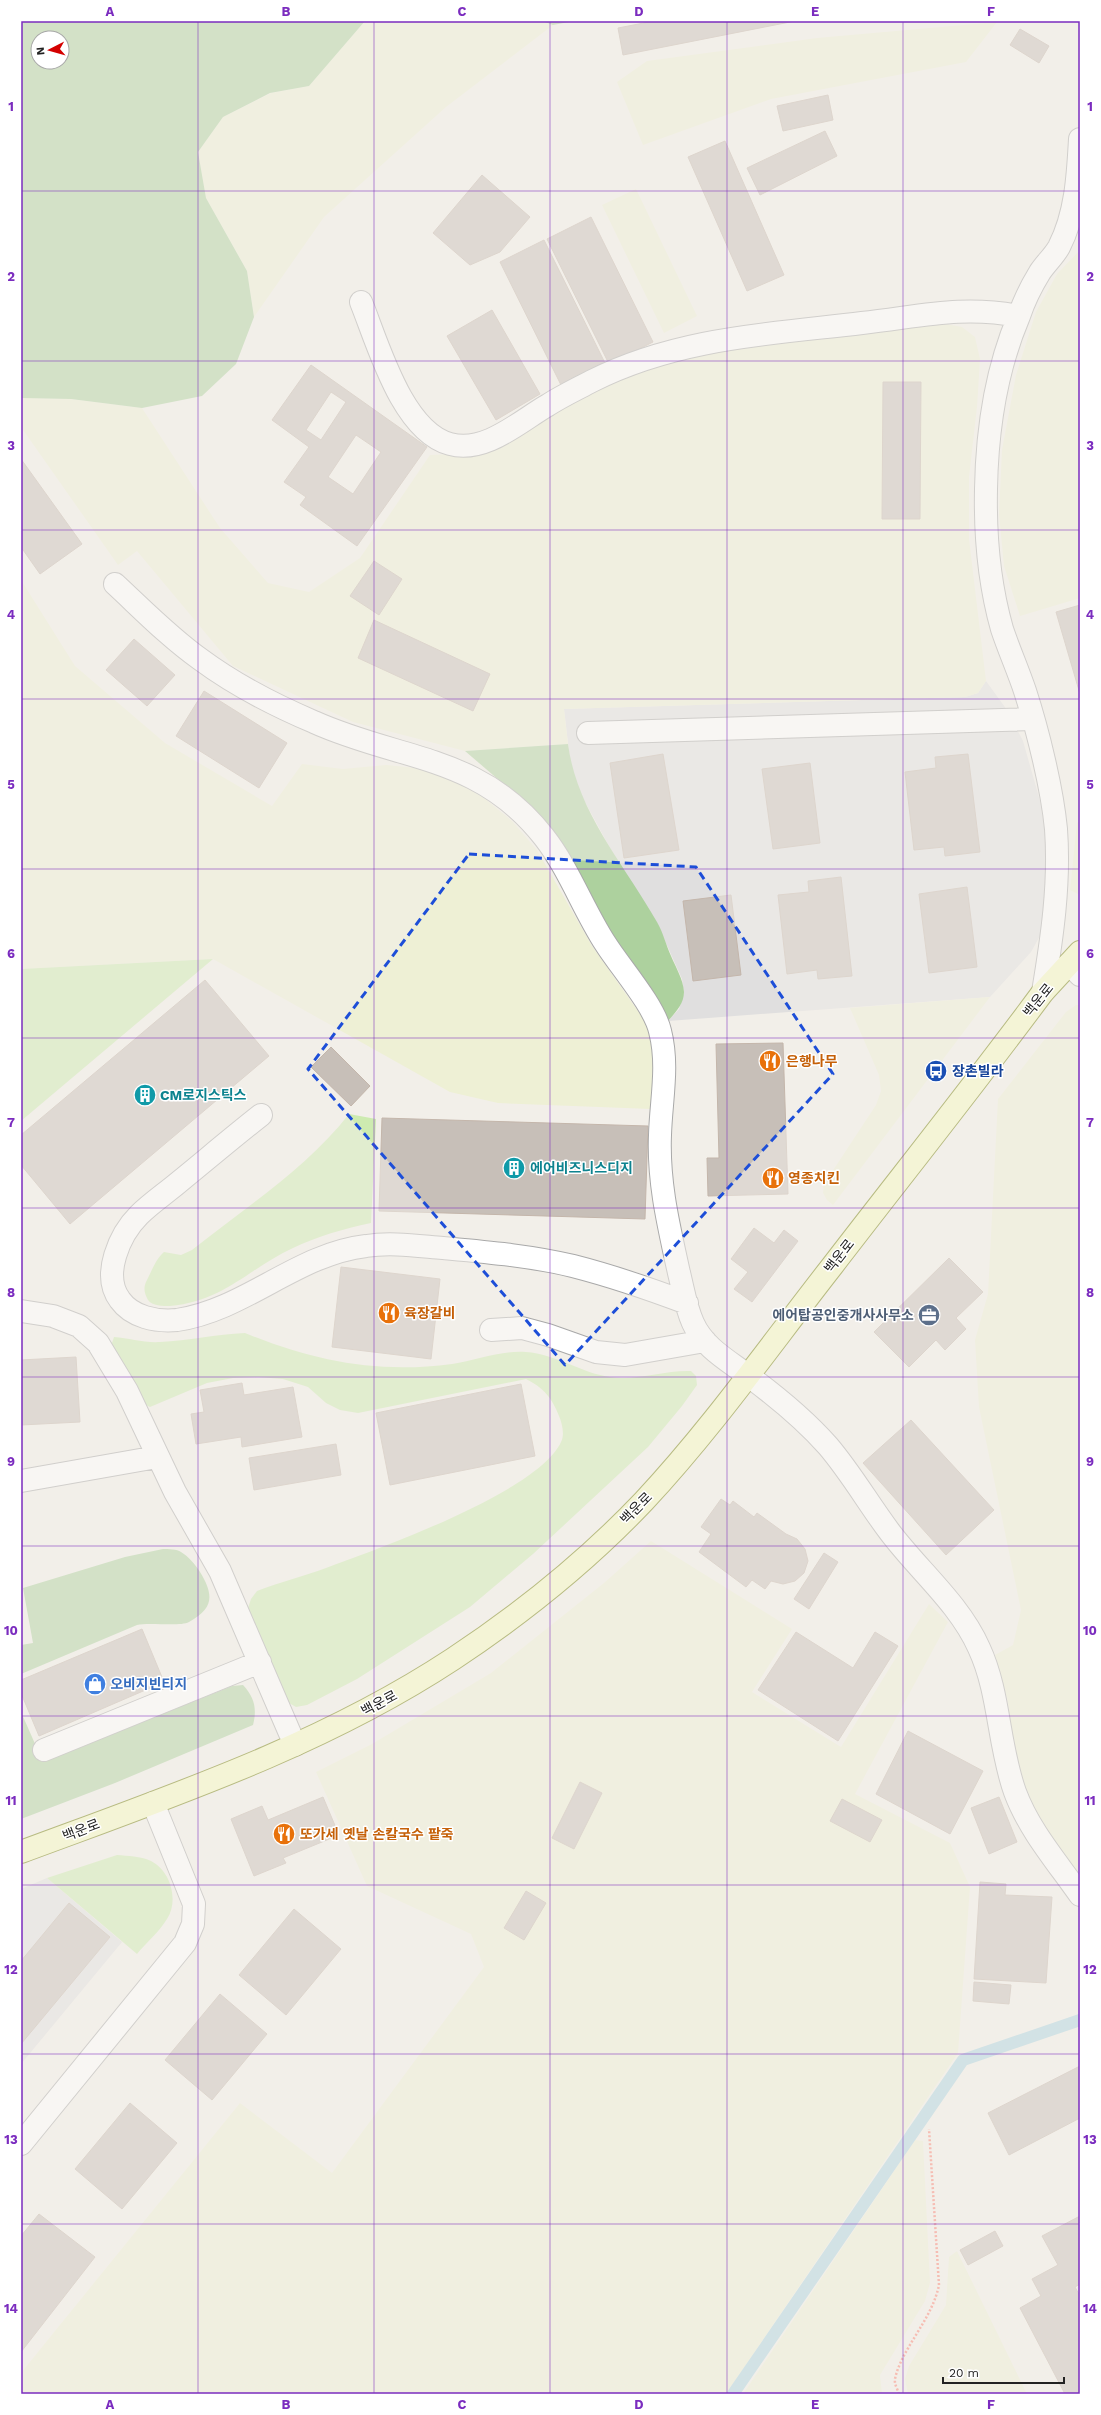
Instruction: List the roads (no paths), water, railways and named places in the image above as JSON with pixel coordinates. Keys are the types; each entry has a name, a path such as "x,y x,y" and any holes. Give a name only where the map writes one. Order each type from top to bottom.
{"street":[{"name":"백운로","path":"21,1852 153,1803 295,1745 404,1689 448,1662 556,1582 642,1503 682,1458 748,1376 1043,992 1076,964"}],"lane":[{"path":"1043,992 1055,918 1056,828 1046,775 1025,693 1002,628 992,582 986,537 989,431 1001,371 1019,316 1040,273 1058,248 1070,222 1076,187 1080,140"},
{"path":"361,302 395,386 410,412 426,430 438,440 462,446 492,438 548,405 625,366 684,347 737,337 869,323 950,311 973,310 1019,316"},
{"path":"115,584 196,656 234,682 320,725 454,768 487,785 509,802 544,837 564,867 602,939 659,1025 665,1062 660,1135 662,1194 687,1303 694,1325 705,1341 823,1441 847,1469 890,1533 963,1619 978,1646 989,1673 1006,1760 1015,1792 1034,1829 1080,1895"},
{"path":"588,733 1032,720"},
{"path":"261,1115 138,1216 122,1238 113,1259 114,1282 118,1298 129,1311 148,1318 175,1320 206,1312 247,1295 298,1267 334,1253 367,1245 415,1246 478,1251 572,1266 649,1289 687,1303"},
{"path":"21,1310 53,1316 79,1326 98,1343 127,1391 157,1457 220,1571 295,1745"},
{"path":"491,1330 522,1328 548,1335 596,1352 625,1355 705,1341"},
{"path":"21,1481 157,1457"},
{"path":"44,1750 260,1662"},
{"path":"21,2144 186,1943 193,1924 194,1904 153,1803"}],"waterway":[{"path":"733,2394 963,2060 1080,2020"}],"place":[{"name":"은행나무","path":"770,1061"},
{"name":"장촌빌라","path":"936,1071"},
{"name":"CM로지스틱스","path":"145,1095"},
{"name":"에어비즈니스디지","path":"514,1168"},
{"name":"영종치킨","path":"773,1178"},
{"name":"육장갈비","path":"389,1313"},
{"name":"에어탑공인중개사사무소","path":"929,1315"},
{"name":"오비지빈티지","path":"95,1684"},
{"name":"또가세 옛날 손칼국수 팥죽","path":"284,1834"}]}
